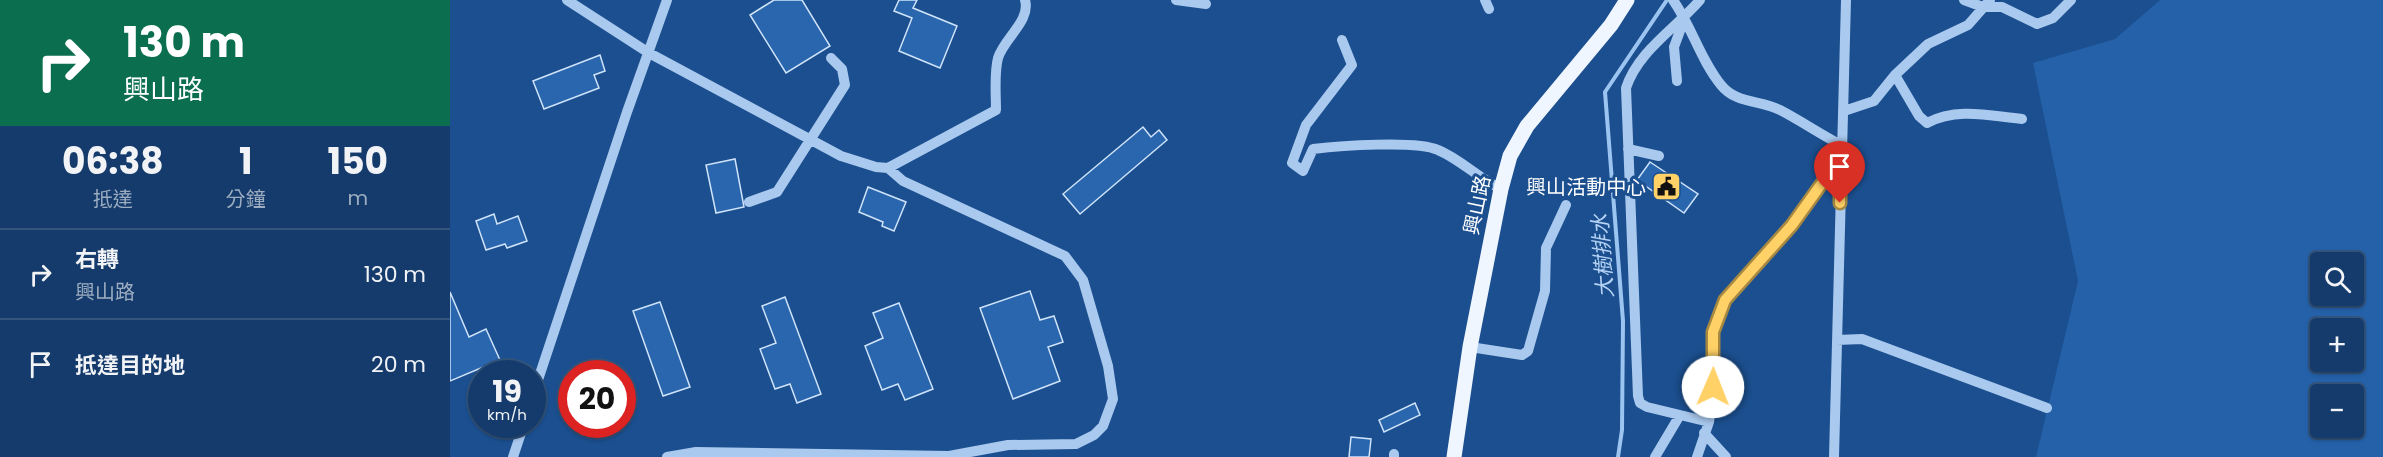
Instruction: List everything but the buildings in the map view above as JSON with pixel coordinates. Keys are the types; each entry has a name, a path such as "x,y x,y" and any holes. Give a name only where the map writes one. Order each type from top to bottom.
{"main road":[{"name":"興山路","path":"1454,457 1470,347 1501,189 1510,156 1527,126 1611,25 1627,0"}],"street":[{"path":"567,0 649,53 811,140 842,156 876,167 888,168 996,110 998,59 1007,39 1023,19 1027,3 1025,0"},
{"path":"545,360 627,112 668,0"},
{"path":"1176,0 1206,4"},
{"path":"1673,0 1685,17 1701,54 1722,86 1735,97 1777,109 1841,145"},
{"path":"1700,0 1644,56 1631,72 1626,88 1638,396 1640,403 1647,407 1709,422"},
{"path":"1834,457 1840,158 1844,111 1846,0"},
{"path":"1964,0 1971,4 1987,3 2002,7 2037,24 2054,18 2071,0"},
{"path":"1844,111 1874,101 1895,75 1928,44 1968,26 1987,3"},
{"path":"1677,81 1674,47 1685,17"},
{"path":"1342,40 1352,65 1306,125 1292,163 1303,171 1313,149 1336,146 1418,145 1437,149 1484,181 1501,189"},
{"path":"748,202 777,192 845,85 842,69 831,58"},
{"path":"1895,75 1919,116 1927,123 1940,116 1958,113 2022,119"},
{"path":"1628,149 1659,156"},
{"path":"1697,457 1709,422 1713,381 1713,332 1725,300 1792,225 1840,158"},
{"path":"667,457 696,452 949,456 1008,445 1076,444 1094,435 1103,426 1113,399 1108,366 1083,280 1065,256 903,182 888,168"},
{"path":"1470,347 1522,355 1528,351 1545,291 1546,248 1566,205"},
{"path":"1837,340 1862,339 2047,408"},
{"path":"1655,457 1680,415"},
{"path":"1704,433 1726,457"},
{"path":"513,457 519,438"}],"shaded area":[{"path":"2160,0 2383,0 2383,457 2036,457 2078,281 2033,63 2115,39"}],"waterway":[{"name":"大樹排水","path":"1618,457 1622,430 1623,321 1605,92 1667,0"}],"place":[{"name":"興山活動中心","path":"1667,187"}],"route":[{"path":"1713,387 1713,332 1725,300 1792,225 1840,158 1840,203"}]}
